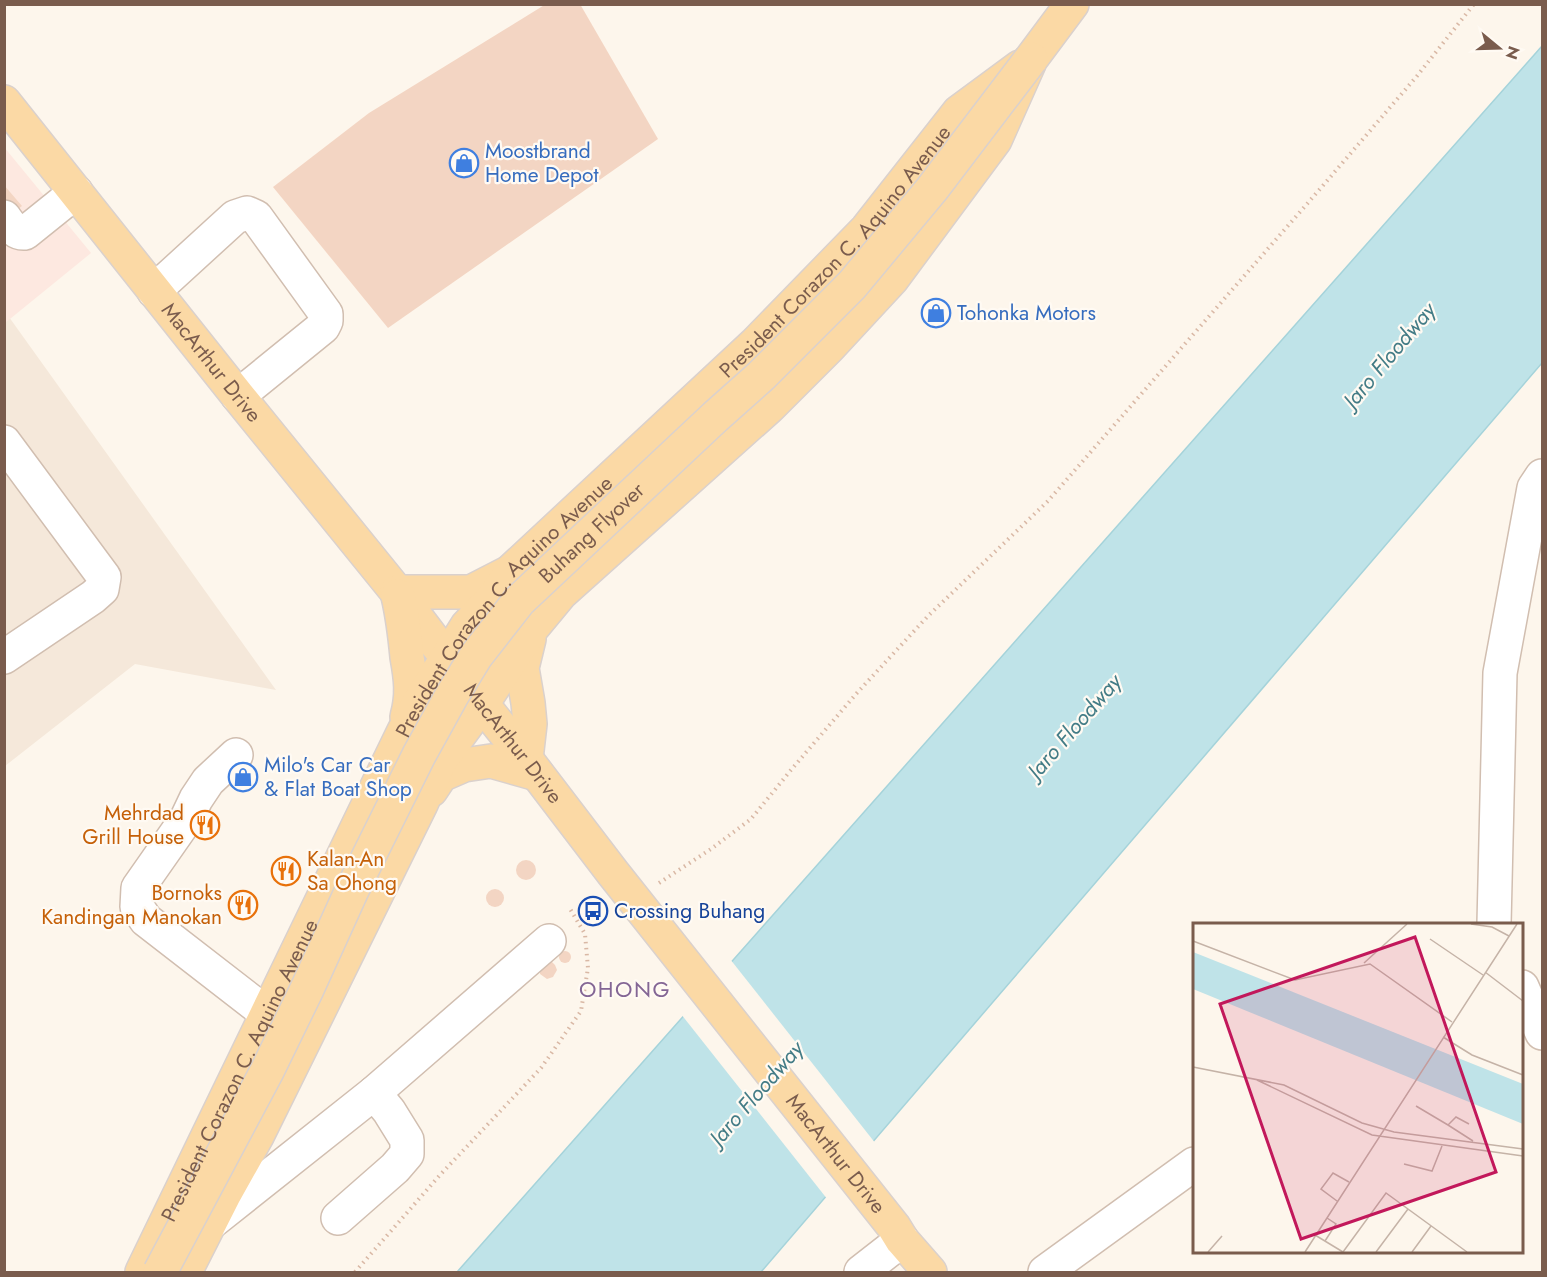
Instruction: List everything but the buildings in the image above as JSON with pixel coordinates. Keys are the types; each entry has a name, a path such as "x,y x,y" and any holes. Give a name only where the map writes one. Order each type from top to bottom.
{"main road":[{"name":"President Corazon C. Aquino Avenue","path":"185,1272 257,1136 421,804 440,760 482,704 532,628 561,593 769,407 830,347 892,279 995,140 1031,59 1072,4"},
{"name":"President Corazon C. Aquino Avenue","path":"142,1272 403,733 418,704 467,626 496,595 512,570 714,383 867,230 959,112 1031,59"},
{"name":"Buhang Flyover","path":"160,1272 267,1071 352,890 419,755 476,656 519,601 761,376 852,285 932,189 1031,59"},
{"name":"MacArthur Drive","path":"4,102 397,592 634,899 930,1272"},
{"path":"403,733 411,701 411,675 404,621 397,592 471,592 512,570"},
{"path":"421,804 441,775 464,765 492,761 531,766 530,724 522,668 532,628"}],"street":[{"path":"4,217 14,229 25,233 76,192"},
{"path":"154,291 235,217 247,213 256,217 326,314 326,321 323,327 238,396"},
{"path":"4,442 104,577 102,588 93,597 4,657"},
{"path":"1494,923 1500,673 1534,488 1542,476"},
{"path":"236,755 208,782 187,818 138,888 137,907 146,920 266,1013"},
{"path":"209,1224 374,1093 549,941"},
{"path":"1523,991 1542,1033"},
{"path":"339,1218 395,1168 407,1154 407,1140 374,1093"},
{"path":"1045,1272 1193,1165"},
{"path":"861,1272 898,1233"}],"path":[{"path":"634,899 711,849 752,819 827,728 920,625 1048,501 1417,76 1474,4"},
{"path":"354,1272 440,1175 541,1068 580,1011 588,968 585,934 569,907"}],"shaded area":[{"path":"4,147 91,253 5,323 4,323"},
{"path":"4,310 276,690 135,664 5,766"}],"water":[{"name":"Jaro Floodway","path":"1542,46 1542,363 761,1272 457,1272"}],"pier":[{"path":"730,959 876,1144 828,1200 681,1014"}],"place":[{"name":"Moostbrand Home Depot","path":"464,163"},
{"name":"Tohonka Motors","path":"936,313"},
{"name":"Milo's Car Car & Flat Boat Shop","path":"243,777"},
{"name":"Mehrdad Grill House","path":"205,825"},
{"name":"Kalan-An Sa Ohong","path":"286,871"},
{"name":"Bornoks Kandingan Manokan","path":"243,905"},
{"name":"Crossing Buhang","path":"593,911"}],"district":[{"name":"OHONG","path":"625,989"}]}
